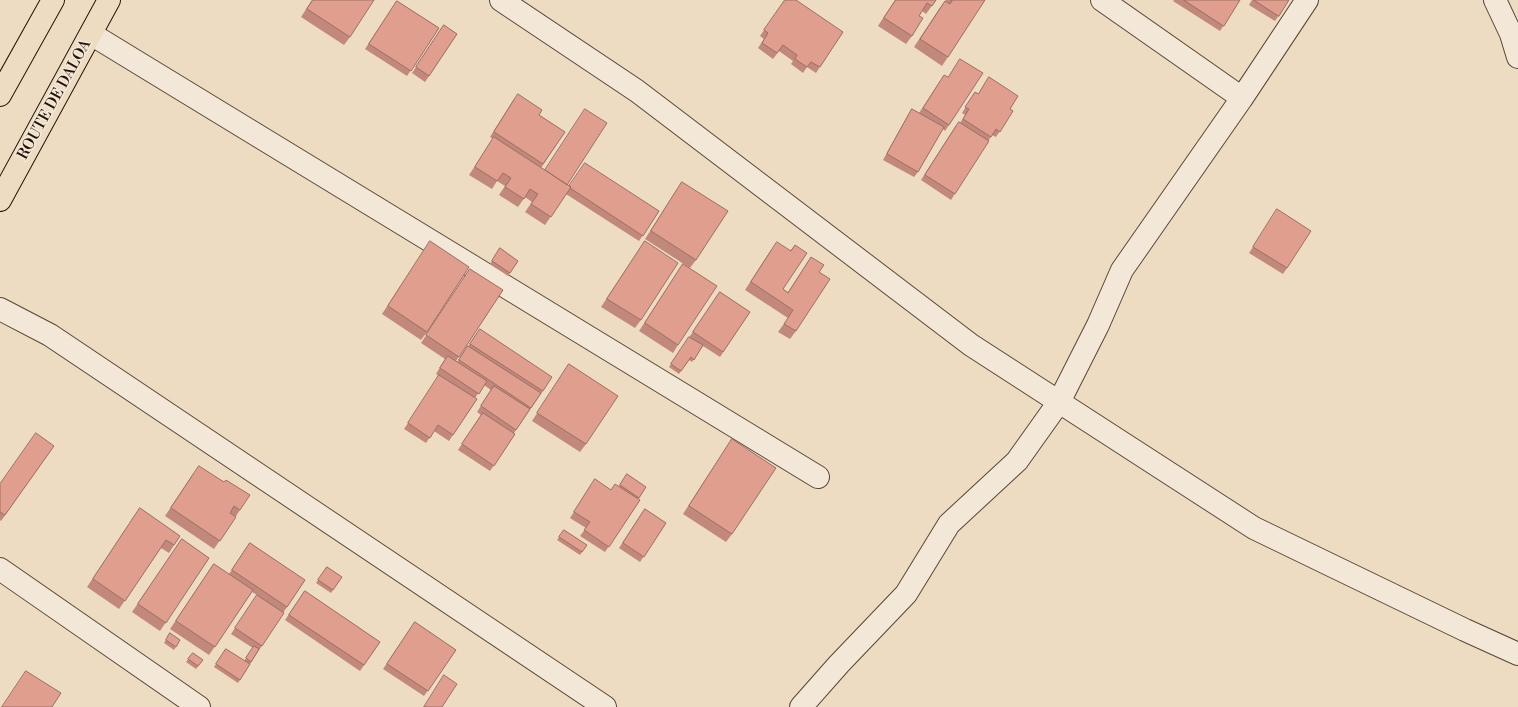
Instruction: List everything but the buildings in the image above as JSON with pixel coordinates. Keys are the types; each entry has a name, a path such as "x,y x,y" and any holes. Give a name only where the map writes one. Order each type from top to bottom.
{"highway":[{"path":"0,95 53,0"},
{"name":"ROUTE DE DALOA","path":"0,200 109,0"}],"street":[{"path":"501,0 637,91 971,345 1254,528 1518,654"},
{"path":"1102,0 1242,98"},
{"path":"801,707 839,664 906,594 949,524 1017,460 1059,402 1098,325 1122,270 1242,98 1307,0"},
{"path":"1496,0 1511,34 1518,57"},
{"path":"91,34 818,477"},
{"path":"0,309 50,335 605,707"},
{"path":"0,569 199,707"}]}
